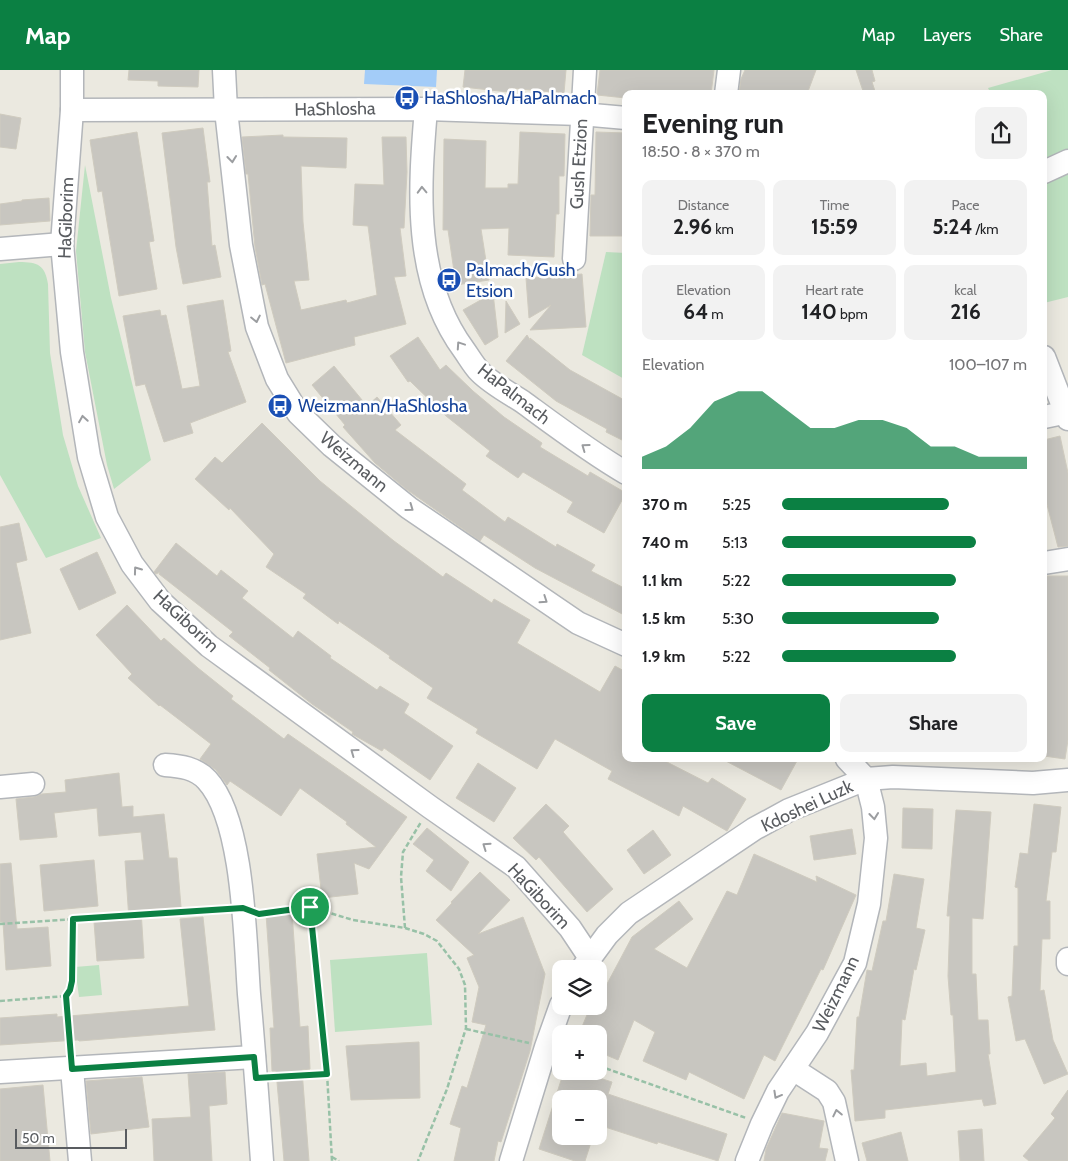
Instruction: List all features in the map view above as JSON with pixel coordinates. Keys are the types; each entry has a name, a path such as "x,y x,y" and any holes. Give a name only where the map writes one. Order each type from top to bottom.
{"street":[{"name":"HaGiborim","path":"72,70 72,110 62,244 72,352 89,457 106,517 132,564 160,601 209,646 430,807 516,866 570,928 585,960"},
{"name":"Weizmann","path":"224,70 226,110 241,245 258,327 277,379 298,413 332,446 409,508 578,623 622,643"},
{"name":"Gush Etzion","path":"574,259 585,70"},
{"path":"726,90 729,70"},
{"name":"HaShlosha","path":"72,110 426,109 581,114 622,118"},
{"name":"HaPalmach","path":"426,109 421,167 423,237 430,277 447,322 458,342 480,372 600,458 622,471"},
{"path":"1047,171 1068,161"},
{"path":"0,249 62,244"},
{"path":"1047,365 1067,415 1047,417"},
{"path":"1047,562 1068,559"},
{"name":"Weizmann","path":"747,1161 778,1091 817,1033 855,964 869,904 876,838 873,807 866,779 850,762"},
{"path":"166,765 182,766 195,770 207,780 228,818 233,838 243,908 262,1161"},
{"name":"Kdoshei Luzk","path":"588,960 607,935 629,913 754,830 789,810 866,779 893,777 1033,783 1068,780"},
{"path":"0,787 33,784"},
{"path":"1068,958 1068,964"},
{"path":"511,1161 557,1015"},
{"path":"0,1072 72,1069 255,1068"},
{"path":"72,1069 80,1161"},
{"path":"793,1069 820,1086 834,1102 847,1161"}],"path":[{"path":"405,928 401,877 404,852 430,807"},
{"path":"310,907 327,1074 332,1159 339,1161"},
{"path":"0,924 243,908 259,914 310,907 353,920 405,928 424,934 437,941 459,969 465,985 466,1028 447,1089 418,1161"},
{"path":"72,1069 66,996 72,981 73,919"},
{"path":"0,1000 66,996"},
{"path":"466,1028 546,1047"},
{"path":"255,1068 327,1074"},
{"path":"607,1069 762,1124"}],"green space":[{"path":"1052,70 1068,70 1068,297 1047,302 1047,90 989,90 988,88"},
{"path":"85,165 111,298 151,460 114,489 107,465 85,352 76,251"},
{"path":"606,252 622,253 622,378 582,355"},
{"path":"19,262 40,266 47,278 50,353 63,435 78,486 101,538 46,558 0,475 0,264"},
{"path":"427,953 432,1025 335,1032 330,960"},
{"path":"99,965 102,995 79,997 75,967"}],"water":[{"path":"365,70 437,70 436,87 364,84"}],"building":[{"path":"129,70 199,70 198,87 158,86 158,81 128,80"},
{"path":"465,70 566,70 564,93 509,88 508,92 463,87"},
{"path":"600,70 714,70 712,90 622,90 622,98 597,95"},
{"path":"745,70 816,70 808,90 740,90"},
{"path":"856,70 872,70 875,81 872,82 875,90 863,90"},
{"path":"0,114 21,118 16,149 0,147"},
{"path":"203,128 210,182 207,182 212,246 215,245 221,277 183,284 176,247 162,133"},
{"path":"137,132 154,241 149,242 157,289 119,296 102,191 98,192 90,140"},
{"path":"520,132 565,134 564,176 559,176 559,214 556,214 554,257 508,255 509,228 481,229 489,280 456,285 448,230 443,230 444,139 486,141 485,188 508,188 508,184 518,184"},
{"path":"596,132 622,133 622,236 590,236 591,195 595,195"},
{"path":"283,135 283,137 347,138 346,168 301,166 303,222 309,280 294,281 301,310 346,300 347,303 377,295 368,226 353,225 355,184 384,185 382,137 406,137 407,172 404,228 400,228 406,276 394,277 406,324 354,337 355,345 286,363 265,284 262,285 255,247 248,174 246,174 242,137"},
{"path":"49,198 50,221 0,225 0,204"},
{"path":"582,274 586,327 530,330 551,305 529,318 526,278"},
{"path":"493,293 498,337 485,345 463,310"},
{"path":"223,300 231,351 228,352 246,402 190,423 193,433 164,442 145,384 136,386 123,316 160,310 161,316 166,315 182,389 200,386 187,306"},
{"path":"506,301 520,324 505,333"},
{"path":"527,335 530,340 530,338 570,370 622,399 622,440 606,432 607,429 556,401 506,361"},
{"path":"418,337 440,370 446,365 504,417 542,443 540,447 588,476 590,472 622,491 622,500 604,533 567,512 573,502 523,472 518,478 486,456 490,451 446,416 410,381 408,382 390,356"},
{"path":"334,366 367,406 377,397 401,425 395,430 466,484 462,490 505,522 508,517 556,547 557,544 595,565 591,571 622,587 622,614 535,568 484,535 480,541 406,489 375,463 343,427 345,425 312,385"},
{"path":"262,423 320,481 394,541 443,577 446,573 492,603 494,599 530,620 517,643 600,692 615,666 622,670 622,762 667,762 708,783 712,778 746,799 727,831 683,806 679,816 608,779 612,771 555,739 537,769 476,733 478,729 427,698 433,688 339,621 338,624 303,598 306,594 266,567 274,554 230,508 229,510 195,479 215,457 222,463"},
{"path":"1060,436 1068,473 1068,546 1058,547 1047,505 1047,439"},
{"path":"19,523 27,560 16,563 31,633 0,640 0,527"},
{"path":"176,543 217,576 221,570 248,591 242,598 293,638 298,631 331,656 330,658 377,690 380,686 409,704 404,713 453,746 430,780 384,748 382,751 352,734 353,732 312,704 229,636 233,632 159,574 160,572 156,574 154,572"},
{"path":"97,552 116,593 79,610 60,569"},
{"path":"1047,576 1068,576 1068,740 1065,759 1047,756"},
{"path":"127,605 161,641 164,638 233,696 231,699 284,739 288,734 407,817 369,869 354,863 358,894 322,898 317,854 376,847 346,824 347,822 300,788 281,816 230,781 227,785 216,770 200,759 211,744 159,706 128,678 132,674 96,635"},
{"path":"728,762 796,762 781,790"},
{"path":"478,763 516,788 494,822 456,798"},
{"path":"119,773 122,807 133,806 133,817 164,814 169,858 177,858 181,907 141,910 144,958 97,961 94,922 129,920 125,861 144,860 141,832 99,836 97,808 54,813 57,837 20,840 16,799 66,792 65,780"},
{"path":"546,804 569,826 563,832 613,889 587,912 539,857 536,860 513,838"},
{"path":"1034,804 1061,807 1056,852 1052,852 1046,901 1050,901 1050,939 1042,939 1040,991 1044,990 1053,1040 1068,1074 1044,1084 1025,1039 1016,1041 1008,997 1012,996 1014,946 1018,946 1018,888 1015,887 1020,853 1028,854"},
{"path":"903,808 933,809 932,849 902,848"},
{"path":"956,810 991,812 983,919 972,918 972,974 976,974 978,1020 988,1020 990,1054 988,1054 996,1104 984,1106 982,1099 885,1110 885,1118 855,1121 851,1070 854,1070 857,1017 859,1017 867,970 872,971 883,921 886,921 894,874 924,879 916,928 925,930 916,970 914,969 905,1020 902,1019 900,1066 926,1063 927,1076 956,1072 953,1015 951,1015 948,976 950,916 947,916"},
{"path":"427,828 469,862 451,891 426,871 434,860 413,844"},
{"path":"852,829 856,854 814,860 810,836"},
{"path":"653,830 671,855 644,874 627,850"},
{"path":"754,854 817,882 816,876 856,895 823,970 821,969 775,1061 764,1055 744,1099 689,1072 686,1080 643,1061 655,1032 634,1020 618,1060 607,1055 607,1025 583,1025 587,1015 607,1015 607,984 632,937 679,901 693,919 654,949 687,968 727,891 737,895"},
{"path":"94,860 98,906 44,911 40,865"},
{"path":"11,863 17,929 48,927 51,966 6,970 3,922 0,922 0,864"},
{"path":"480,872 510,900 478,934 523,917 545,974 530,1051 501,1142 498,1141 494,1161 454,1161 461,1128 450,1124 462,1086 467,1088 486,1025 472,1022 479,987 467,958 474,955 436,920"},
{"path":"292,912 300,1027 308,1026 310,1069 302,1070 309,1161 284,1161 276,1071 272,1071 270,1028 274,1028 266,914"},
{"path":"203,917 215,1030 79,1041 0,1045 0,1018 57,1014 57,1017 189,1006 180,919"},
{"path":"419,1042 420,1098 351,1100 346,1046"},
{"path":"225,1072 227,1104 209,1106 212,1161 154,1161 152,1119 191,1117 188,1074"},
{"path":"142,1077 149,1127 91,1134 86,1081"},
{"path":"561,1080 606,1080 612,1082 608,1094 727,1134 718,1161 607,1128 607,1090 558,1090"},
{"path":"43,1085 50,1161 0,1161 0,1089"},
{"path":"1068,1090 1068,1161 1029,1161 1023,1156 1055,1118 1051,1114"},
{"path":"552,1108 552,1145 590,1145 585,1161 575,1161 539,1149"},
{"path":"782,1113 824,1121 819,1148 828,1149 825,1161 764,1161 766,1149"},
{"path":"982,1129 984,1161 960,1161 958,1131"},
{"path":"901,1132 908,1161 867,1161 862,1143"}],"place":[{"name":"HaShlosha/HaPalmach","path":"407,98"},
{"name":"Palmach/Gush Etsion","path":"449,280"},
{"name":"Weizmann/HaShlosha","path":"280,406"}],"route":[{"path":"310,907 327,1074 256,1078 254,1057 72,1069 66,996 72,981 73,919 243,908 259,914 310,907"}]}
